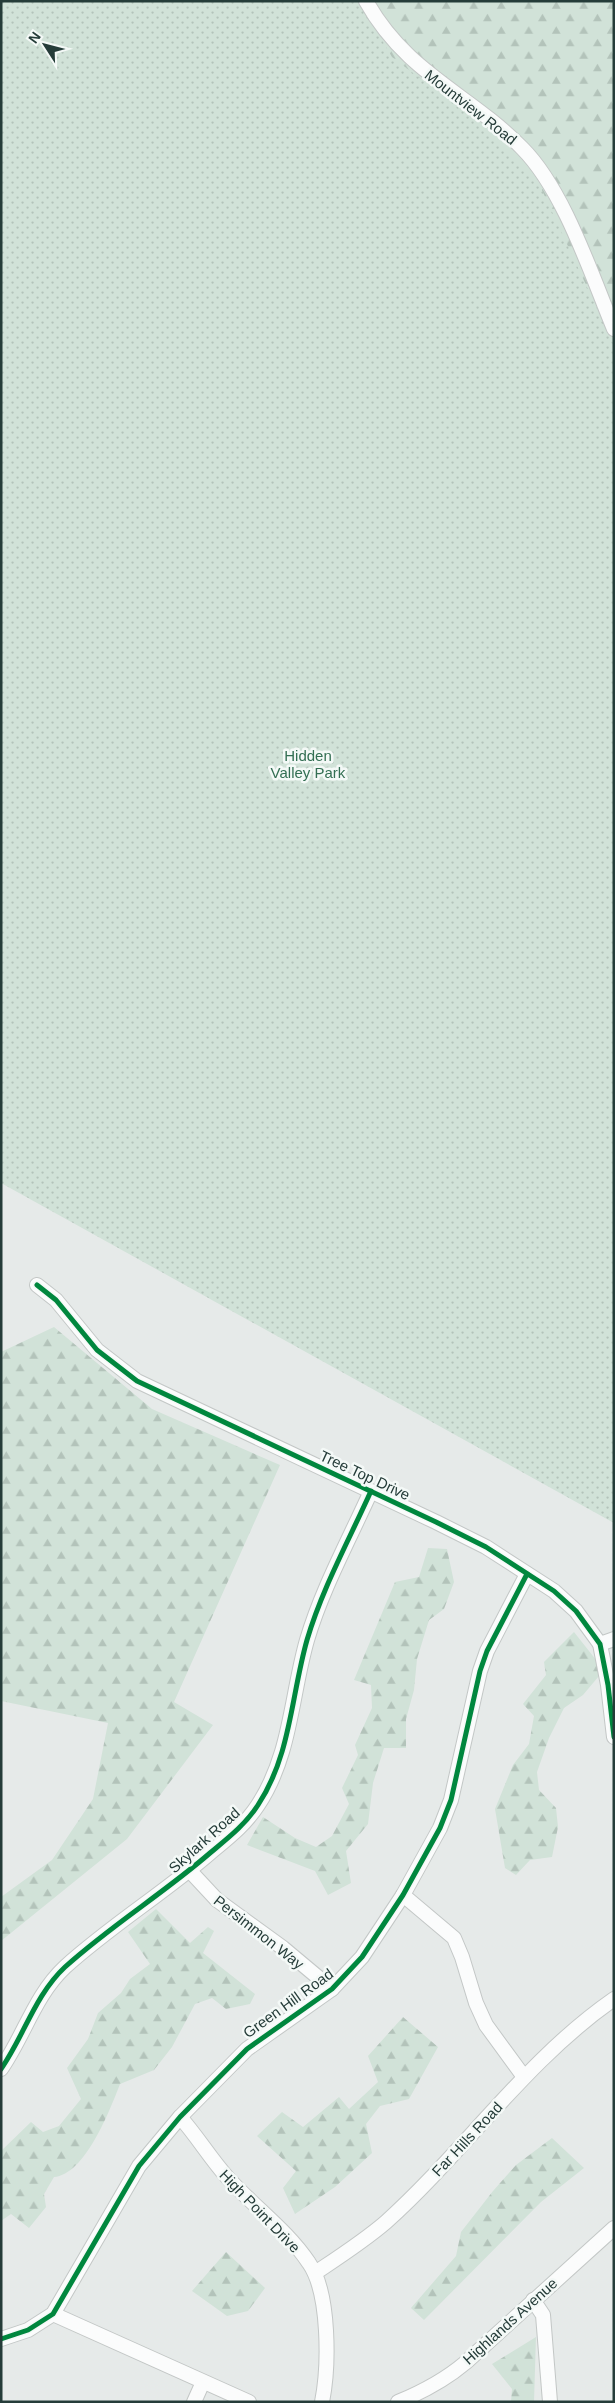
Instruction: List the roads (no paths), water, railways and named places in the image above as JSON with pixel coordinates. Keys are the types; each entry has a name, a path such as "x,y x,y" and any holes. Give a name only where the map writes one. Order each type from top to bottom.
{"street":[{"name":"Mountview Road","path":"366,1 380,24 408,57 504,131 542,171 558,198 614,330"},
{"name":"Tree Top Drive","path":"37,1285 56,1300 97,1350 137,1381 486,1547 567,1602 600,1644 607,1679 614,1737"},
{"name":"Skylark Road","path":"1,2069 17,2044 41,1996 55,1977 74,1959 190,1871 245,1823 269,1786 290,1724 306,1643 314,1619 371,1491"},
{"name":"Green Hill Road","path":"1,2339 28,2330 53,2314 139,2166 180,2117 247,2049 332,1989 362,1958 403,1896 440,1828 451,1800 480,1671 487,1651 527,1574"},
{"path":"600,1644 614,1639"},
{"name":"Persimmon Way","path":"190,1871 217,1900 283,1948 332,1989"},
{"path":"403,1896 454,1938 476,2003 486,2025 524,2077"},
{"name":"Far Hills Road","path":"315,2273 387,2221 524,2077 614,1999"},
{"name":"High Point Drive","path":"180,2117 227,2177 287,2235 315,2273 323,2304 326,2343 326,2383 322,2402"},
{"name":"Highlands Avenue","path":"398,2402 418,2394 450,2375 614,2228"},
{"path":"533,2300 542,2314 550,2402"},
{"path":"53,2314 249,2402"},
{"path":"194,2402 203,2382"}],"park label":[{"name":"Hidden Valley Park","path":"308,764"}]}
